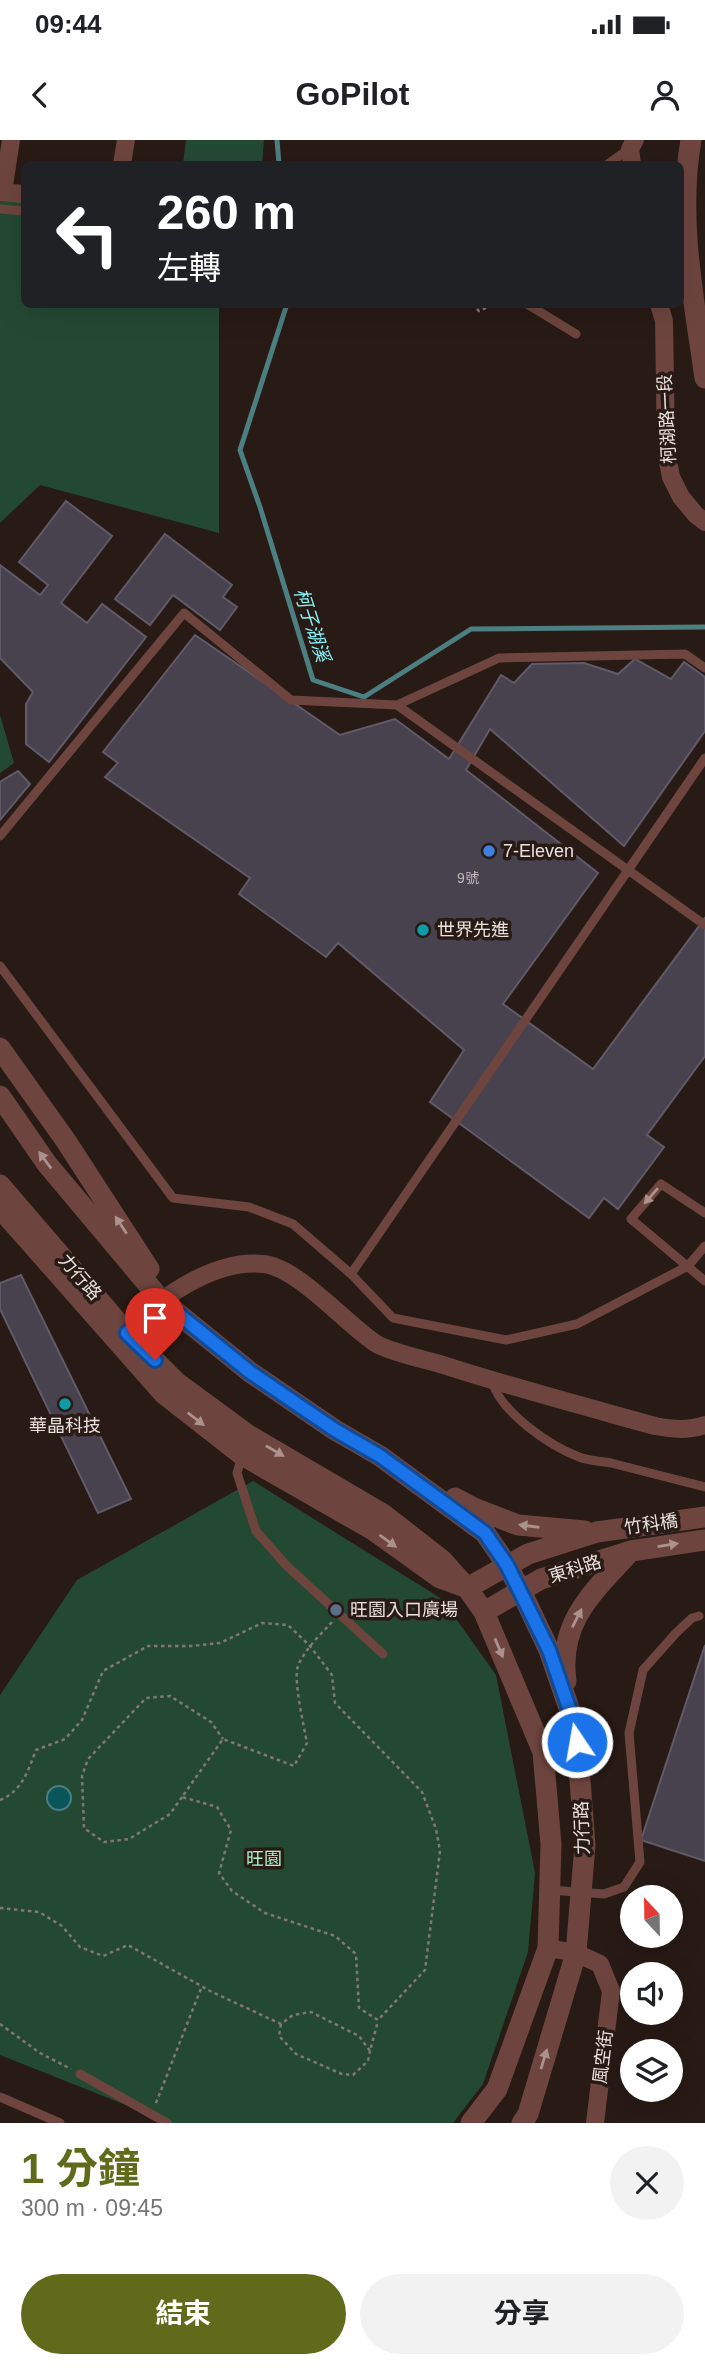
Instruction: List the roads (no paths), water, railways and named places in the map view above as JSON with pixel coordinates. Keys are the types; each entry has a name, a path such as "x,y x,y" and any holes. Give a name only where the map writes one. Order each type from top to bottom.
{"street":[{"path":"11,140 1,198 21,195"},
{"path":"122,161 126,140"},
{"path":"691,140 685,174 686,231 705,378"},
{"name":"柯湖路一段","path":"660,308 664,321 666,451 671,477 681,497 705,522"},
{"name":"力行路","path":"0,1048 66,1140 166,1296"},
{"name":"力行路","path":"0,1096 47,1164 187,1322 250,1372 335,1430 380,1456 485,1533 521,1591 549,1650 569,1708 577,1742 585,1845 576,1953 528,2114 522,2123"},
{"name":"力行路","path":"0,1185 164,1394 242,1455 373,1530 440,1578 467,1588"},
{"name":"力行路","path":"0,1208 123,1339 248,1435 383,1514 442,1559 484,1612 543,1752 551,1844 550,1890 548,1948 497,2089 471,2123"},
{"path":"123,1339 166,1296 238,1263 266,1264 287,1272 377,1344 492,1381 654,1426 680,1430 705,1425"},
{"path":"380,1456 474,1508 518,1525 597,1532"},
{"name":"竹科橋","path":"597,1532 705,1517"},
{"name":"東科路","path":"467,1588 527,1554 597,1532"},
{"name":"竹科橋","path":"631,1551 705,1539"},
{"path":"569,1708 565,1672 566,1646 573,1620 592,1592 631,1551"},
{"name":"東科路","path":"484,1612 541,1579 631,1551"},
{"name":"風空街","path":"548,1948 576,1953 600,1964 611,1991 595,2123"}],"lane":[{"path":"614,161 632,151"},
{"path":"1,198 21,209"},
{"path":"534,308 576,334"},
{"path":"0,836 184,613 291,700 397,705 499,658 685,654 705,668"},
{"path":"397,705 705,925"},
{"path":"351,1274 705,758"},
{"path":"0,966 173,1198 249,1207 293,1224 351,1274 393,1318 506,1340 577,1324 688,1266 705,1246"},
{"path":"705,1213 661,1184 631,1219 705,1281"},
{"path":"492,1381 495,1392 513,1413 555,1447 582,1459 606,1462 705,1487"},
{"path":"242,1455 237,1473 256,1531 286,1565 383,1654"},
{"path":"550,1890 604,1894 624,1887 640,1862 629,1733 643,1670 676,1633 692,1618 699,1616"},
{"path":"80,2074 167,2123"},
{"path":"0,2097 60,2123"}],"water":[{"path":"59,1786 67,1790 71,1798 67,1806 59,1810 51,1806 47,1798 51,1790"}],"waterway":[{"name":"柯子湖溪","path":"277,140 279,161"},
{"name":"柯子湖溪","path":"286,308 240,450 313,680 364,697 471,629 705,627"}],"place":[{"name":"7-Eleven","path":"489,851"},
{"name":"世界先進","path":"423,930"},
{"name":"華晶科技","path":"65,1404"},
{"name":"旺園入口廣場","path":"336,1610"}],"park label":[{"name":"旺園","path":"264,1859"}]}
